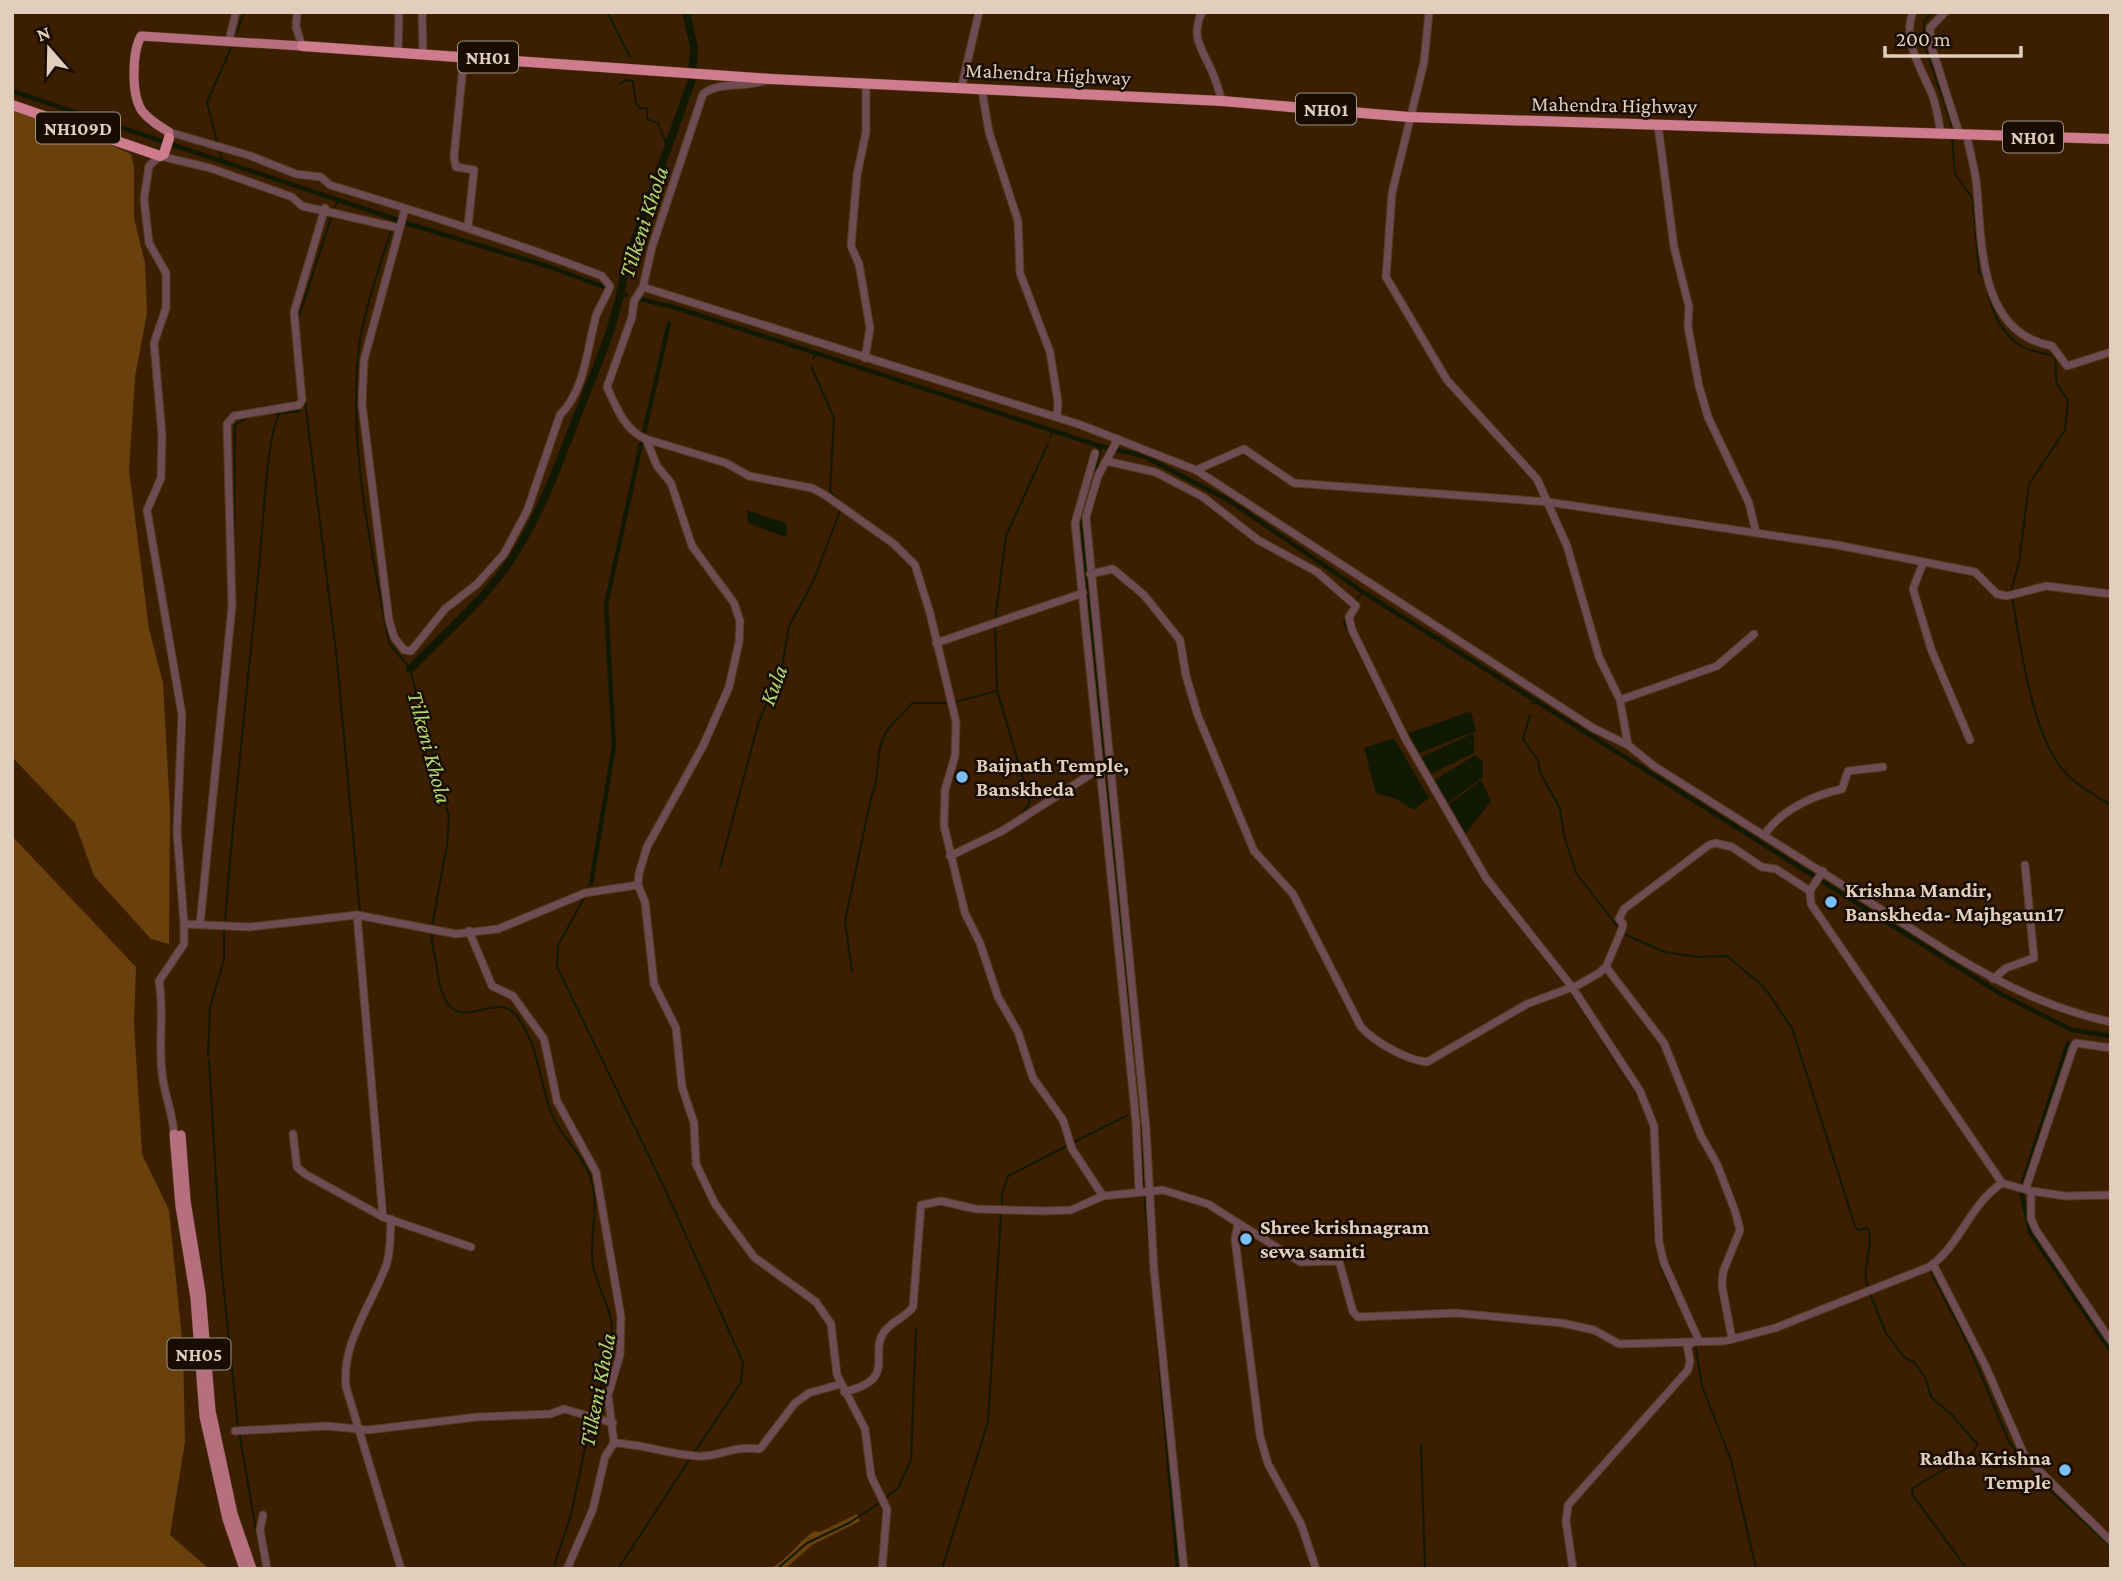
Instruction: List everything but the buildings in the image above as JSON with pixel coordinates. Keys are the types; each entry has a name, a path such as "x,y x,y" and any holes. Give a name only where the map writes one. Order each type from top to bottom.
{"highway":[{"name":"Mahendra Highway","path":"302,46 423,52 771,79 1222,101 1409,117 2111,139"},
{"name":"NH109D","path":"12,105 144,151 166,144"}],"main road":[{"name":"Mahendra Highway","path":"166,144 140,109 136,88 136,50 141,36 302,46"},
{"name":"NH05","path":"178,1135 180,1206 195,1298 204,1416 227,1519 244,1569"},
{"name":"NH05","path":"178,1135 201,1293 211,1411 233,1514 252,1569"}],"street":[{"path":"229,40 236,12"},
{"path":"297,12 296,27 302,46"},
{"path":"398,51 399,12"},
{"path":"422,12 423,52"},
{"path":"961,89 979,12"},
{"path":"1202,12 1196,32 1198,46 1213,74 1222,101"},
{"path":"1429,12 1424,62 1392,193 1386,277 1447,380 1537,479 1567,546 1599,657 1620,699 1628,745"},
{"path":"1913,12 1909,19 1910,39 1933,98 1942,135"},
{"path":"1945,12 1930,28 1931,45 1977,187 1981,251 1998,310 2017,333 2039,344 2052,346 2067,366 2111,352"},
{"path":"464,56 454,158 456,167 474,170 468,226"},
{"path":"771,79 753,86 713,87 703,94 695,109 652,247 643,287 634,301 632,317 607,387 625,423 636,435 726,463 749,477 812,488 912,559 930,613 956,722 955,756 943,809 950,856 965,914 980,943 998,997 1018,1032 1033,1078 1063,1120 1072,1149 1103,1196"},
{"path":"865,358 870,328 851,234 857,175 866,132 866,82"},
{"path":"982,91 989,132 1018,221 1020,273 1050,352 1058,402 1056,417"},
{"path":"1658,125 1674,247 1689,307 1688,327 1699,386 1708,417 1749,503 1756,533"},
{"path":"166,144 210,168 292,197 302,205 325,208 399,228"},
{"path":"166,144 251,156 296,174 321,177 330,185 468,226 601,276 610,286 596,317 580,382 569,407 560,415 527,511 503,554 477,584 445,608 411,651 404,650 394,637 389,620 362,404 364,360 405,209"},
{"path":"166,144 149,166 144,199 149,243 166,273 166,308 155,343 162,435 161,478 147,510 181,715 177,831 184,944 159,981 164,1009 159,1027 163,1081 178,1135"},
{"path":"200,924 232,606 227,424 234,416 299,405 302,400 294,312 325,208"},
{"path":"643,287 1056,417 1196,470 1594,728 1628,745 1654,766 1765,834 1822,874 1993,979 2062,1010 2111,1022"},
{"path":"646,439 649,452 671,483 692,546 734,603 740,621 739,642 730,687 703,746 646,847 638,885 645,902 654,984 676,1027 682,1087 694,1123 696,1164 715,1205 754,1257 824,1309 834,1335 834,1363 843,1388 856,1406 865,1429 871,1476 884,1500 882,1569"},
{"path":"1117,442 1098,475 1086,517 1151,1190 1153,1259 1184,1569"},
{"path":"1196,470 1244,449 1277,468 1294,483 1548,502 1756,533 1975,572 1997,594 2007,596 2046,586 2111,594"},
{"path":"1094,453 1075,523 1102,767 1136,1122 1139,1191"},
{"path":"1106,461 1154,472 1203,497 1258,540 1317,572 1356,606 1349,617 1352,631 1440,800 1486,878 1569,988 1640,1091 1650,1112 1656,1152 1658,1242 1695,1342"},
{"path":"1923,562 1913,589 1935,661 1970,740"},
{"path":"1090,574 1113,569 1144,596 1180,639 1186,676 1198,716 1254,851 1293,894 1317,936 1347,1003 1370,1036 1418,1061 1427,1062 1527,1004 1569,988 1606,967 1623,924 1619,919 1624,909 1716,843 1732,847 1762,867 1776,869 1811,889"},
{"path":"936,643 1083,593"},
{"path":"1620,699 1717,666 1754,634"},
{"path":"950,856 1002,831 1102,767"},
{"path":"1765,834 1773,822 1788,812 1824,793 1842,789 1848,771 1884,767"},
{"path":"1993,979 2006,968 2034,958 2025,865"},
{"path":"1822,874 1811,889 1811,904 2002,1183 2065,1196 2111,1195"},
{"path":"184,924 250,927 357,915 446,933 498,929 587,892 638,885"},
{"path":"357,915 387,1218 386,1264 346,1358 346,1387 401,1569"},
{"path":"469,931 492,986 513,996 544,1039 557,1101 596,1172 621,1317 620,1355 608,1395 614,1443 605,1457 593,1509 567,1569"},
{"path":"1606,967 1635,1001 1664,1044 1735,1211 1740,1230 1723,1272 1722,1286 1732,1339"},
{"path":"2111,1048 2082,1043 2073,1048 2029,1189 2031,1219 2036,1230 2111,1341"},
{"path":"293,1133 297,1167 346,1199 387,1218 471,1247"},
{"path":"614,1443 642,1444 692,1456 714,1456 736,1447 760,1449 795,1403 809,1393 843,1388 858,1389 875,1375 880,1366 880,1341 884,1332 913,1307 922,1205 941,1201 976,1209 1045,1211 1071,1210 1103,1196 1151,1190 1195,1199 1300,1262 1339,1261 1353,1312 1358,1317 1422,1312 1456,1313 1562,1323 1594,1330 1619,1344 1732,1339 1775,1328 1933,1264 1947,1250 1974,1207 2002,1183"},
{"path":"1238,1224 1235,1239 1260,1436 1268,1464 1301,1524 1316,1569"},
{"path":"1933,1264 1985,1365 2025,1457 2111,1541"},
{"path":"1573,1569 1566,1522 1567,1505 1688,1370 1688,1345 1695,1342"},
{"path":"238,1431 327,1426 360,1430 477,1417 550,1414 564,1409 613,1423"},
{"path":"263,1515 260,1530 267,1569"}],"shaded area":[{"path":"12,110 58,126 62,131 98,139 131,154 134,167 134,218 145,263 147,313 135,377 129,470 149,629 163,683 170,810 169,944 151,939 94,876 75,823 12,757"},
{"path":"747,510 786,523 787,534 784,537 748,523"},
{"path":"1471,711 1476,731 1417,754 1409,733"},
{"path":"1474,733 1474,753 1429,775 1419,758"},
{"path":"1394,738 1429,798 1414,810 1396,799 1376,793 1364,748"},
{"path":"1475,755 1483,761 1483,777 1447,804 1433,781"},
{"path":"1481,780 1491,801 1464,836 1448,805"},
{"path":"12,836 136,967 134,1024 142,1154 169,1210 183,1349 185,1442 170,1535 209,1569 12,1569"},
{"path":"857,1514 860,1521 812,1545 785,1569 770,1569 814,1531 820,1532"}],"waterway":[{"path":"237,32 244,12"},
{"path":"607,12 630,57"},
{"name":"Tilkeni Khola","path":"410,669 479,600 504,570 524,538 550,484 607,340 625,267 692,80 694,48 686,12"},
{"path":"1933,12 1924,21 1924,43 1953,129"},
{"path":"217,142 207,102 231,48"},
{"path":"620,84 626,80 633,81 636,103 640,108 647,109 647,119 658,123 667,146"},
{"path":"12,91 398,220"},
{"path":"1952,138 1955,174 1973,199 1979,272 1984,279"},
{"path":"220,151 223,161"},
{"path":"335,207 339,199"},
{"path":"298,319 332,215"},
{"path":"406,223 550,267 607,288"},
{"name":"Tilkeni Khola","path":"391,231 370,298 359,349 357,436 364,505 389,643 410,669 449,816 447,845 432,926"},
{"path":"1987,287 1994,313 2009,336 2026,349 2055,356 2057,382 2068,400 2065,430 2029,484 2019,562 2011,591"},
{"name":"Tilkeni Khola","path":"618,292 626,295"},
{"path":"640,299 677,308 1100,446 1144,456 1230,501 1363,592 2001,994 2072,1030 2111,1036"},
{"path":"644,433 669,323"},
{"name":"Kula","path":"813,359 816,354"},
{"name":"Kula","path":"811,366 834,418 830,492 843,504"},
{"path":"305,401 337,660 360,912"},
{"path":"275,414 300,411"},
{"path":"225,922 266,481 272,439 280,413"},
{"path":"234,534 235,425 246,418"},
{"path":"1050,437 1052,430"},
{"path":"591,884 614,746 606,605 641,444"},
{"path":"995,621 1006,536 1048,444"},
{"path":"1100,446 1082,526 1130,1032"},
{"name":"Kula","path":"720,867 758,724 782,667 789,626 813,582 840,511"},
{"path":"1356,601 1363,592"},
{"path":"2012,596 2029,690 2045,738 2055,759 2067,774 2111,805"},
{"path":"1351,606 1344,623 1400,736"},
{"path":"995,627 997,690 1030,803 1020,816"},
{"path":"218,703 226,635"},
{"path":"955,702 996,691"},
{"path":"1532,704 1537,699"},
{"path":"852,971 845,921 876,782 882,740 889,728 912,703 950,703"},
{"path":"1530,715 1523,739 1538,760 1540,772 1560,809 1564,835 1576,873 1618,927"},
{"path":"1431,789 1483,880 1566,986"},
{"path":"586,895 558,945 557,967 665,1189 743,1362 741,1383 693,1454"},
{"path":"208,1056 210,1007 224,960 224,930"},
{"name":"Tilkeni Khola","path":"432,932 432,946 442,993 450,1007 460,1012 506,1008 516,1015 534,1049 554,1119 588,1170 591,1179 594,1198 593,1267 609,1312 612,1330 608,1362 592,1413"},
{"path":"1624,934 1665,952 1697,957 1727,956 1764,987 1792,1028 1855,1226 1858,1230 1868,1228 1868,1288"},
{"path":"1569,990 1639,1097"},
{"path":"2022,1186 2068,1043"},
{"path":"209,1060 221,1263 238,1426"},
{"path":"374,1072 387,1216"},
{"path":"1072,1143 1128,1115"},
{"path":"1140,1128 1178,1569"},
{"path":"1651,1135 1655,1238"},
{"path":"1002,1208 1002,1194 1008,1176 1067,1146"},
{"path":"2021,1191 2030,1232 2111,1351"},
{"path":"942,1569 988,1422 1001,1214"},
{"path":"1656,1243 1661,1268 1675,1297"},
{"path":"1931,1272 1969,1346 2009,1442 2052,1492 2111,1547"},
{"path":"1870,1294 1886,1333 1904,1357 1915,1363 1926,1379 1931,1397 1952,1415 1977,1444 1974,1452 1913,1488 1912,1494 1967,1569"},
{"path":"1689,1327 1693,1339"},
{"path":"884,1499 898,1488 911,1460 916,1329"},
{"path":"1695,1344 1702,1386 1731,1460 1756,1569"},
{"path":"343,1368 345,1356"},
{"name":"Tilkeni Khola","path":"553,1569 571,1515 591,1419"},
{"path":"239,1432 261,1558"},
{"path":"1421,1444 1425,1569"},
{"path":"618,1569 690,1459"},
{"path":"777,1569 807,1543 849,1523 879,1503"}],"place":[{"name":"Baijnath Temple, Banskheda","path":"962,777"},
{"name":"Krishna Mandir, Banskheda- Majhgaun17","path":"1831,902"},
{"name":"Shree krishnagram sewa samiti","path":"1246,1239"},
{"name":"Radha Krishna Temple","path":"2065,1470"}]}
